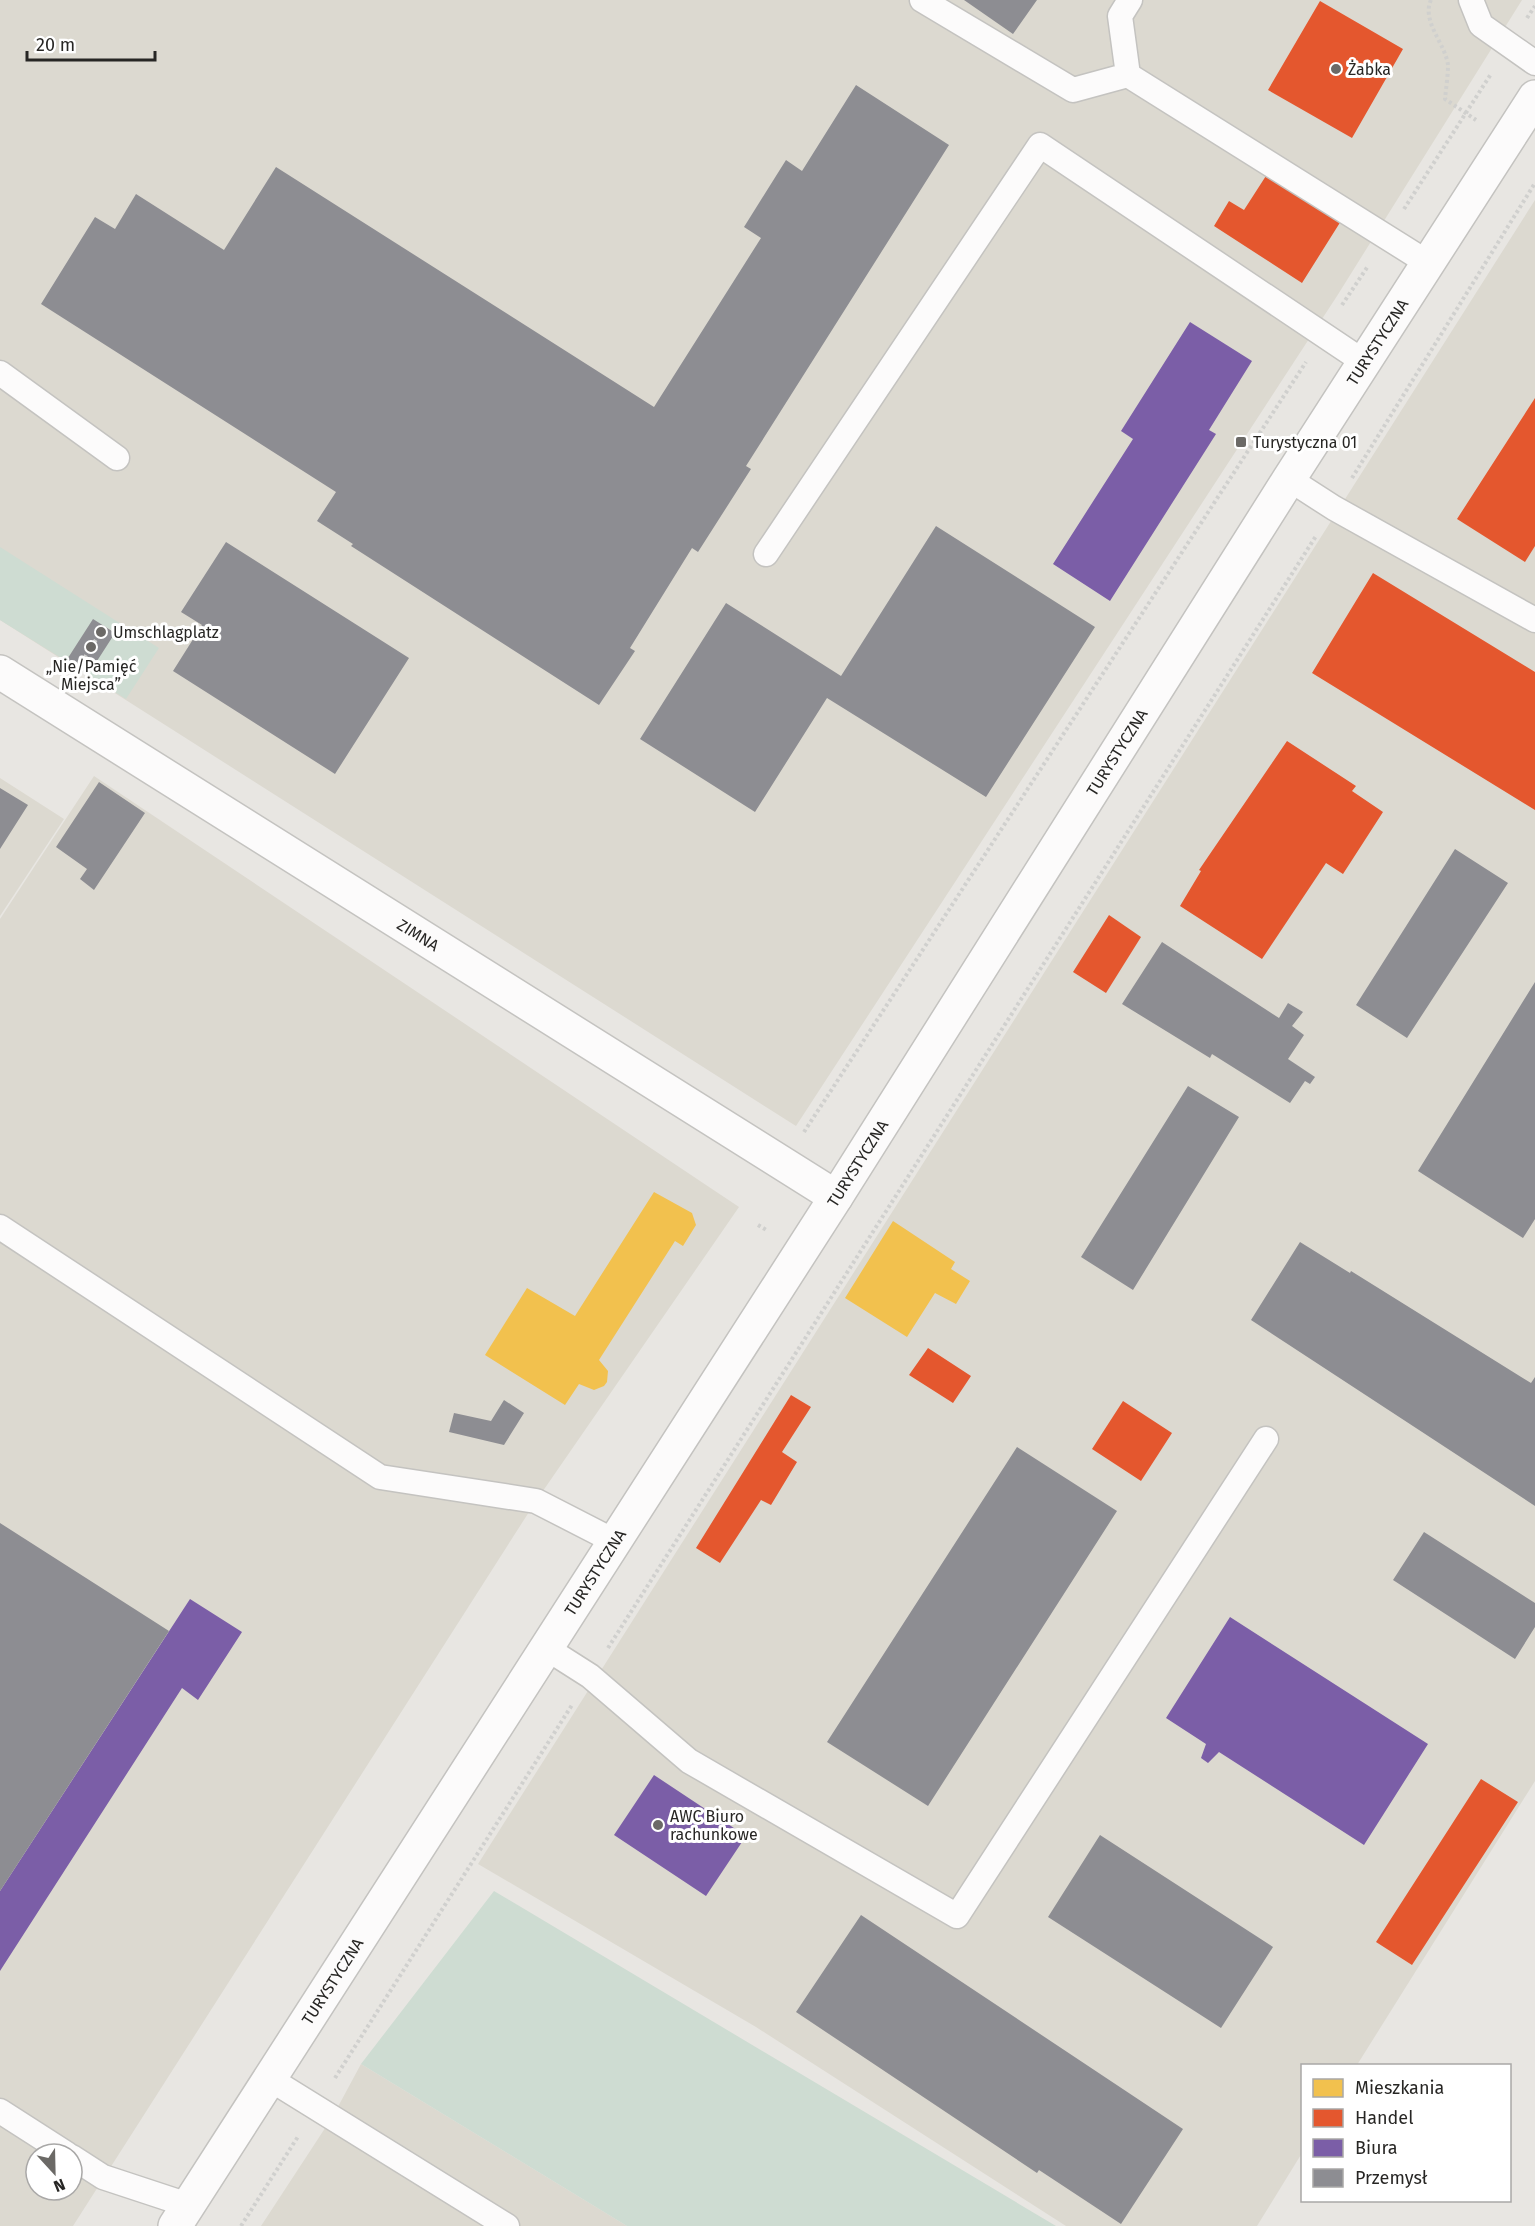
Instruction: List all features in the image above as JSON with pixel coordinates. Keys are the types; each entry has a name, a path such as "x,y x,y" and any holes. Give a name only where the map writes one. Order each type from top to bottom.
{"main road":[{"name":"TURYSTYCZNA","path":"181,2216 836,1197 1289,479 1535,97"},
{"name":"ZIMNA","path":"0,672 836,1197"}],"lane":[{"path":"922,0 1072,90 1128,75 1428,262"},
{"path":"1128,75 1120,16 1130,0"},
{"path":"1471,0 1480,25 1535,63"},
{"path":"766,554 1040,145 1364,362"},
{"path":"0,373 117,458"},
{"path":"1289,479 1334,508 1535,620"},
{"path":"0,1227 380,1477 536,1501 614,1541"},
{"path":"546,1648 590,1676 689,1761 957,1916 1266,1439"},
{"path":"270,2079 507,2226"},
{"path":"0,2111 48,2142"},
{"path":"84,2165 103,2177 181,2216"}],"path":[{"path":"1431,0 1429,5 1433,29 1448,63 1445,99 1508,140"},
{"path":"800,1134 805,1132 812,1122 1324,335 1465,112"},
{"path":"241,2226 1334,508 1535,183"},
{"path":"64,670 73,676 97,638"}],"shaded area":[{"path":"0,0 1522,0 1337,296 796,1126 0,620"},
{"path":"1535,200 1535,1781 1358,2064 1301,2064 1301,2155 1257,2226 1066,2226 756,2027 478,1864"},
{"path":"0,547 159,648 126,699 88,675 115,632 93,620 66,661 0,620"},
{"path":"94,776 739,1207 536,1501 73,2226 0,2226 0,919"},
{"path":"0,778 64,819 0,916"},
{"path":"494,1891 1056,2226 627,2226 361,2064"},
{"path":"361,2064 627,2226 261,2226 333,2116"}],"building: Mieszkania":[{"path":"654,1192 692,1213 696,1225 683,1246 675,1241 599,1360 608,1371 607,1382 604,1386 594,1390 579,1384 565,1405 485,1355 527,1288 575,1316"},
{"path":"893,1221 955,1262 951,1269 970,1281 956,1304 935,1293 907,1337 845,1298"}],"building: Handel":[{"name":"Żabka","path":"1320,1 1403,49 1352,138 1268,90"},
{"path":"1273,165 1346,213 1302,283 1214,226 1229,201 1244,210"},
{"path":"1535,398 1535,546 1525,562 1457,519"},
{"path":"1373,573 1535,672 1535,810 1312,673"},
{"path":"1287,741 1356,786 1352,791 1383,812 1343,874 1326,863 1262,959 1180,906 1201,871 1199,870"},
{"path":"1109,915 1141,937 1106,993 1073,972"},
{"path":"928,1348 971,1376 953,1403 909,1375"},
{"path":"791,1395 811,1407 782,1452 797,1462 771,1505 761,1500 720,1563 696,1548"},
{"path":"1123,1401 1172,1433 1141,1481 1092,1449"},
{"path":"1481,1779 1518,1802 1412,1965 1376,1942"}],"building: Biura":[{"path":"1190,322 1252,361 1209,430 1216,434 1110,601 1053,564 1133,439 1121,431"},
{"path":"190,1599 242,1632 198,1700 182,1688 0,1971 0,1891"},
{"path":"1230,1617 1428,1744 1364,1845 1219,1752 1208,1763 1201,1758 1206,1744 1166,1718"},
{"path":"654,1775 746,1836 706,1896 614,1835"}],"building: Przemysł":[{"path":"964,0 1037,0 1013,34"},
{"path":"856,85 949,145 746,466 751,469 698,552 692,548 630,648 635,651 599,705 351,546 353,544 317,521 336,492 41,304 95,217 115,229 136,194 224,250 276,167 654,407 761,238 744,227 786,160 802,171"},
{"path":"936,526 1095,627 986,797 827,698 755,812 640,739 726,603 841,676"},
{"path":"226,542 409,658 335,774 173,671 202,625 181,612"},
{"name":"„Nie/Pamięć Miejsca”","path":"93,619 115,633 88,675 66,661"},
{"path":"99,782 145,813 94,890 80,879 87,869 56,847"},
{"path":"0,788 28,805 0,849"},
{"path":"1455,849 1508,883 1407,1038 1356,1005"},
{"path":"1162,942 1279,1018 1288,1003 1303,1012 1292,1026 1304,1035 1288,1059 1315,1077 1310,1084 1305,1081 1290,1103 1212,1054 1210,1058 1122,1004"},
{"path":"1535,982 1535,1219 1523,1238 1418,1171"},
{"path":"1188,1086 1239,1117 1133,1290 1081,1257"},
{"path":"1300,1242 1350,1273 1351,1271 1531,1383 1535,1377 1535,1506 1251,1320"},
{"path":"504,1400 524,1413 504,1445 449,1432 454,1413 491,1421"},
{"path":"1017,1447 1117,1511 928,1806 827,1742"},
{"path":"0,1523 169,1631 0,1891"},
{"path":"1424,1532 1535,1603 1535,1627 1515,1659 1393,1580"},
{"path":"1100,1835 1273,1947 1221,2028 1048,1917"},
{"path":"861,1915 1183,2129 1121,2224 1039,2170 1037,2173 796,2012"}],"place":[{"name":"Żabka","path":"1336,69"},
{"name":"Turystyczna 01","path":"1241,442"},
{"name":"Umschlagplatz","path":"101,632"},
{"name":"„Nie/Pamięć Miejsca”","path":"91,647"},
{"name":"AWC Biuro rachunkowe","path":"658,1825"}]}
